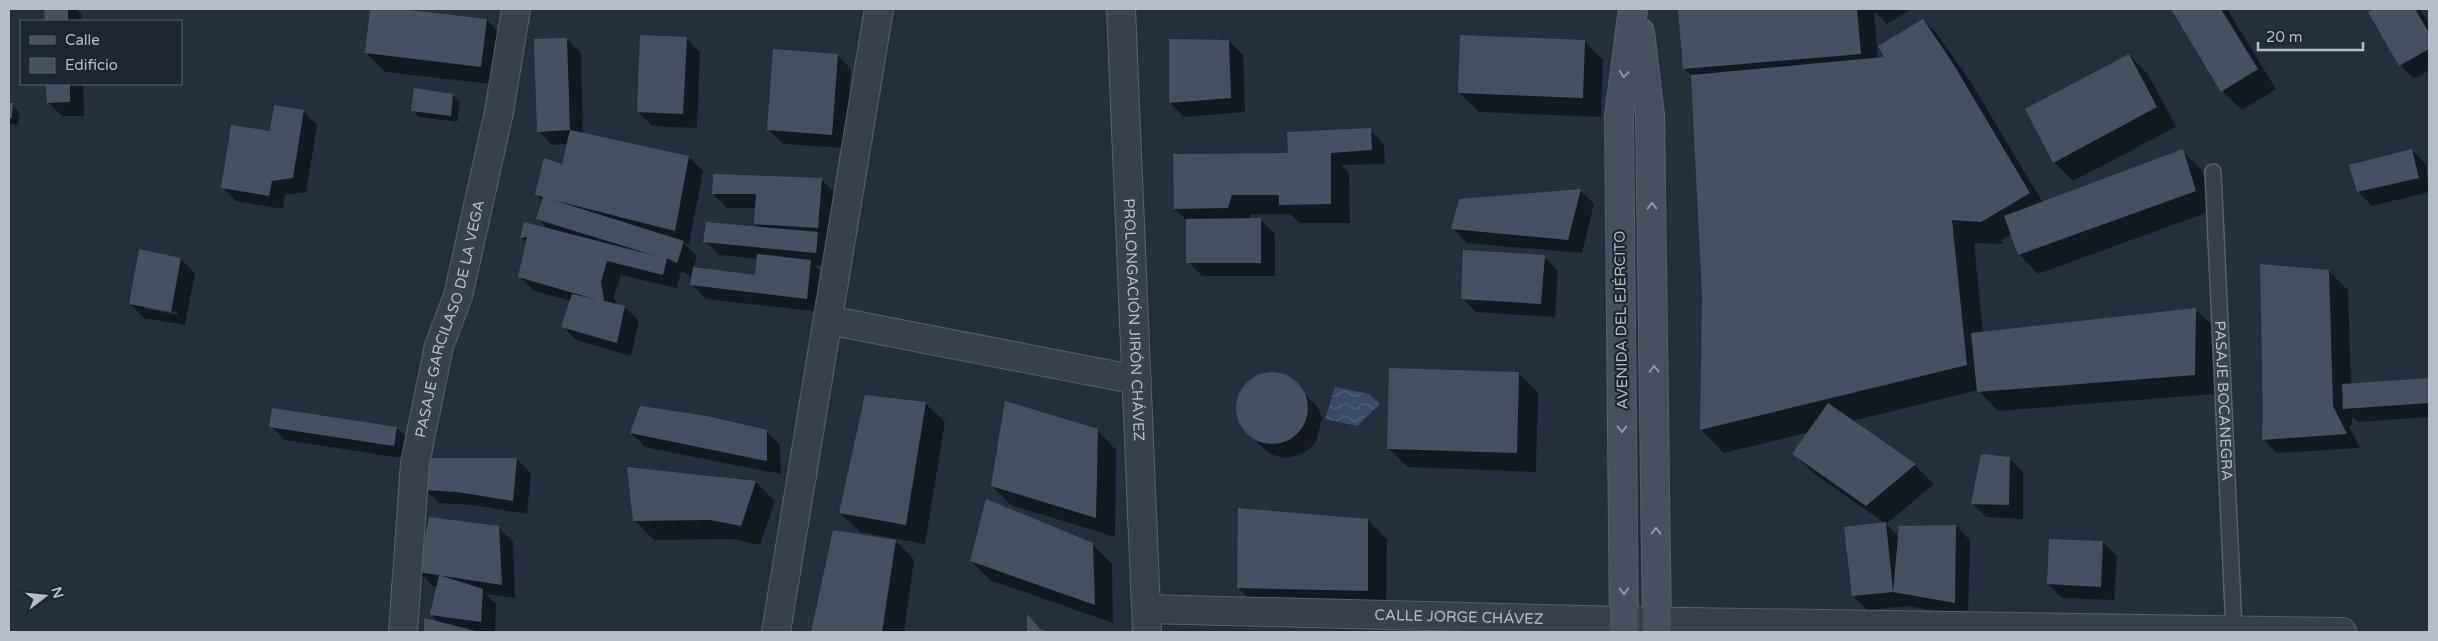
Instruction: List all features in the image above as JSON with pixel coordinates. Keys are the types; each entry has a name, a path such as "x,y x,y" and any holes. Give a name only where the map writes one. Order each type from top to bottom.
{"main road":[{"name":"AVENIDA DEL EJÉRCITO","path":"1624,626 1619,116 1635,9"},
{"name":"AVENIDA DEL EJÉRCITO","path":"1635,9 1650,115 1657,627"}],"street":[{"name":"PASAJE GARCILASO DE LA VEGA","path":"403,632 415,463 439,346 458,296 471,238 499,112 516,9"},
{"path":"776,632 879,9"},
{"name":"PROLONGACIÓN JIRÓN CHÁVEZ","path":"1121,9 1147,621"},
{"path":"828,320 1137,380"},
{"name":"CALLE JORGE CHÁVEZ","path":"1147,621 2342,632"}],"lane":[{"name":"PASAJE BOCANEGRA","path":"2213,172 2234,630"}],"water":[{"path":"1335,387 1369,394 1380,404 1357,426 1325,419"}],"building":[{"path":"44,9 68,9 68,20 45,20"},
{"path":"370,9 400,9 487,19 481,67 365,53"},
{"path":"1678,9 1857,9 1861,54 1683,69"},
{"path":"2171,9 2221,9 2258,69 2221,92"},
{"path":"2375,9 2415,9 2429,33 2429,49 2399,66 2368,12"},
{"path":"1923,19 1952,62 2030,193 1981,222 1952,220 1967,365 1700,430 1702,296 1691,75 1884,57 1878,46"},
{"path":"640,35 687,37 683,114 637,112"},
{"path":"1460,35 1585,40 1583,98 1458,93"},
{"path":"567,38 570,130 537,132 534,39"},
{"path":"1169,39 1229,40 1231,98 1169,103"},
{"path":"773,49 838,54 832,135 767,130"},
{"path":"2129,54 2157,107 2053,163 2025,109"},
{"path":"46,85 70,85 70,102 47,103"},
{"path":"414,88 453,94 451,116 411,111"},
{"path":"9,103 13,103 12,118 9,118"},
{"path":"274,105 304,110 293,178 272,181 269,196 221,188 231,125 270,131"},
{"path":"1371,128 1372,150 1331,153 1331,204 1279,205 1279,195 1232,195 1228,208 1174,209 1173,154 1288,153 1287,132"},
{"path":"570,130 689,156 675,231 553,200 684,241 677,263 667,258 663,275 607,261 601,282 604,301 625,306 617,343 561,327 572,294 594,299 518,277 527,237 520,238 524,222 656,256 536,219 543,197 535,195 544,158 562,164"},
{"path":"2183,149 2196,191 2018,255 2004,216"},
{"path":"2412,149 2419,178 2357,192 2349,165"},
{"path":"713,174 822,178 818,228 754,224 756,194 712,194"},
{"path":"1581,189 1568,240 1451,229 1459,199"},
{"path":"1261,218 1261,263 1186,263 1186,219"},
{"path":"706,222 818,232 816,253 703,242"},
{"path":"139,249 181,258 171,312 129,304"},
{"path":"1463,250 1545,255 1541,304 1461,299"},
{"path":"757,254 811,260 807,299 690,285 693,267 755,275"},
{"path":"2260,264 2329,270 2333,406 2347,434 2262,440"},
{"path":"2196,308 2195,375 1977,392 1971,333"},
{"path":"1389,368 1519,372 1517,453 1387,449"},
{"path":"1272,372 1286,375 1298,382 1305,394 1308,408 1305,422 1298,434 1286,441 1272,444 1258,441 1246,434 1239,422 1236,408 1239,394 1246,382 1258,375"},
{"path":"2429,378 2429,403 2343,409 2342,384"},
{"path":"865,395 926,402 906,525 839,513"},
{"path":"1005,401 1098,429 1096,518 991,486"},
{"path":"1828,403 1916,464 1866,506 1792,454"},
{"path":"640,406 707,416 767,430 767,461 630,433"},
{"path":"272,408 397,427 394,446 269,427"},
{"path":"1981,454 2010,457 2009,505 1971,504"},
{"path":"429,458 517,458 513,501 457,492 424,490"},
{"path":"627,467 756,481 741,526 710,520 633,521"},
{"path":"986,499 1093,543 1095,605 970,561"},
{"path":"1238,508 1368,519 1368,591 1237,588"},
{"path":"429,517 499,526 502,585 418,572"},
{"path":"1886,522 1893,592 1852,596 1844,527"},
{"path":"1956,525 1955,603 1893,592 1899,526"},
{"path":"833,530 896,540 882,632 811,632"},
{"path":"2049,539 2103,541 2101,587 2047,584"},
{"path":"439,575 483,589 481,622 430,615"},
{"path":"1027,614 1040,629 1050,632 1027,632"},
{"path":"424,618 480,632 424,632"}]}
